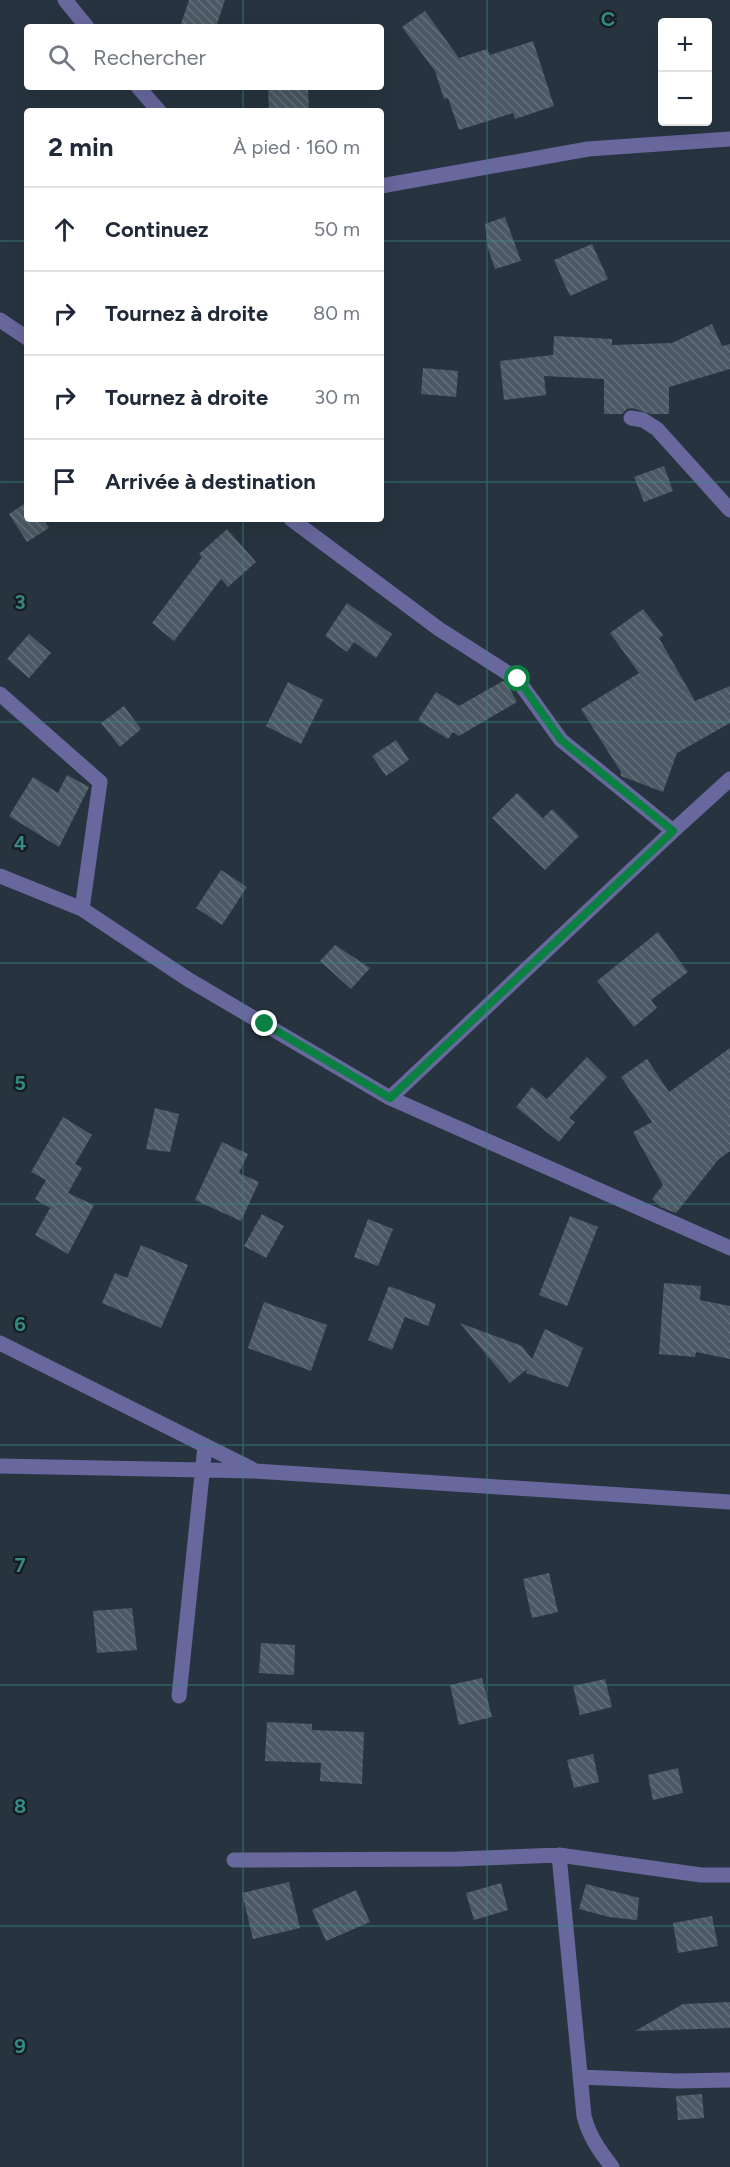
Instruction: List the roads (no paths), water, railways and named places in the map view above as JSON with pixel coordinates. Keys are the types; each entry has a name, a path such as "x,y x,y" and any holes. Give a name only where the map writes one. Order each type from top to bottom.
{"street":[{"path":"64,0 84,24"},
{"path":"141,90 156,108"},
{"path":"384,185 588,149 730,139"},
{"path":"0,320 24,336"},
{"path":"631,418 643,420 657,429 730,510"},
{"path":"295,522 439,629 518,679 561,740 673,831"},
{"path":"0,694 100,782 82,909"},
{"path":"390,1098 730,779"},
{"path":"0,876 82,909 189,980 390,1098 730,1248"},
{"path":"0,1342 255,1471"},
{"path":"179,1696 205,1446"},
{"path":"0,1466 255,1471 730,1502"},
{"path":"234,1860 458,1860 559,1855 701,1875 730,1875"},
{"path":"559,1855 584,2116 588,2132 612,2167"},
{"path":"580,2077 677,2081 730,2080"}]}
